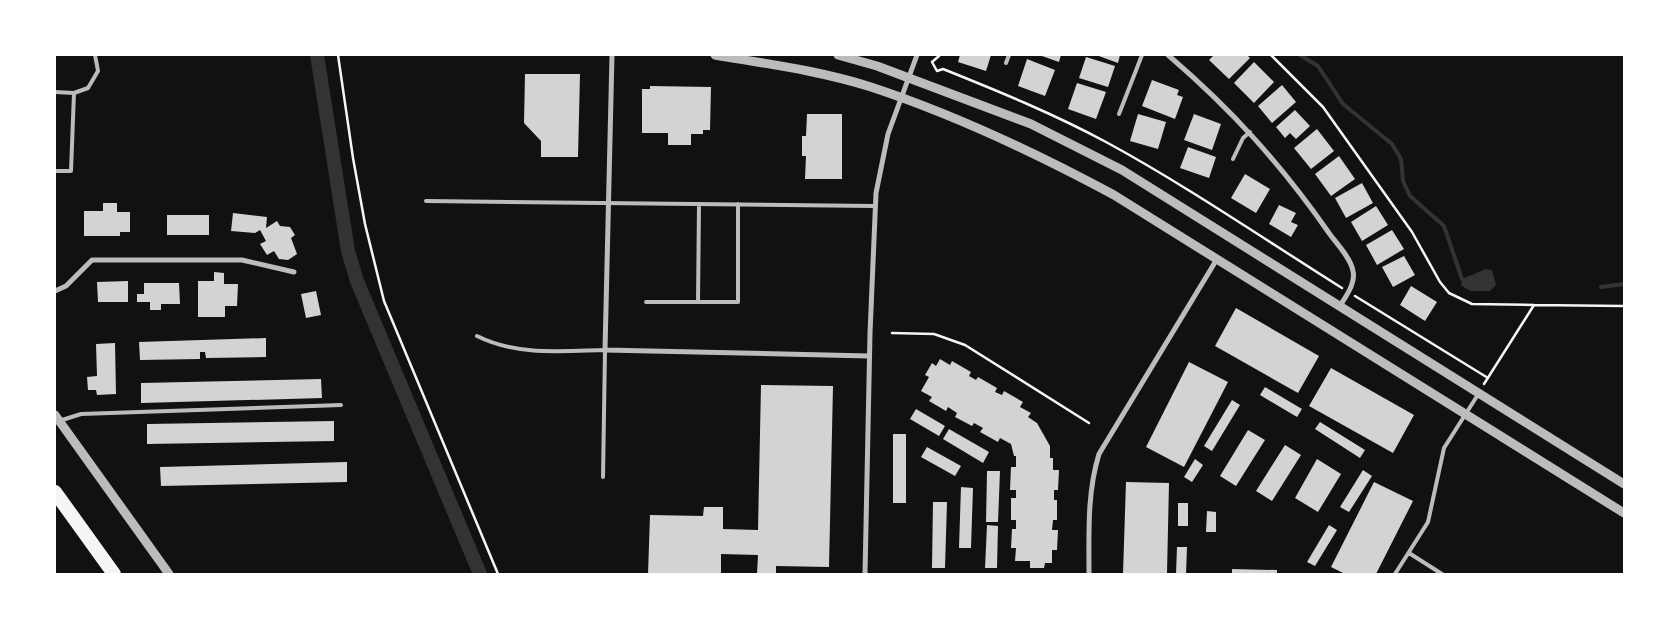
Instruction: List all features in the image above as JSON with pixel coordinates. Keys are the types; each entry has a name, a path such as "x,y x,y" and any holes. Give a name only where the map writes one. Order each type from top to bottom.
{"highway":[{"path":"55,492 114,574"}],"street":[{"path":"612,55 605,350 869,356"},
{"path":"715,55 816,73 900,97 993,134 1040,156 1114,195 1624,513"},
{"path":"838,55 908,77 1031,124 1068,141 1122,170 1624,484"},
{"path":"865,574 874,206 882,160 900,97 917,55"},
{"path":"1168,55 1208,90 1250,132 1302,195 1353,268 1354,278 1340,306"},
{"path":"1088,574 1089,498 1092,476 1099,454 1217,259"},
{"path":"55,291 66,286 92,260 242,260 294,272"},
{"path":"57,418 169,574"}],"lane":[{"path":"55,92 74,93 88,88 98,71 95,55"},
{"path":"1006,62 1009,55"},
{"path":"1118,114 1142,55"},
{"path":"55,171 71,171 74,93"},
{"path":"1233,158 1243,138 1250,132"},
{"path":"426,201 874,206"},
{"path":"698,302 700,204"},
{"path":"646,302 738,302 738,204"},
{"path":"477,336 505,348 519,350 605,350 603,477"},
{"path":"1394,574 1428,522 1444,448 1479,393"},
{"path":"57,418 81,414 341,405"},
{"path":"1408,553 1442,574"}],"path":[{"path":"338,55 354,168 384,301 498,574"},
{"path":"1271,55 1323,107 1412,232 1440,282 1449,293 1472,304 1624,306"},
{"path":"939,56 932,62 937,71 943,69 1012,97 1105,141 1143,162 1488,378"},
{"path":"1479,393 1534,304"},
{"path":"892,333 934,334 965,345 1089,423"}],"shaded area":[{"path":"1486,269 1492,270 1496,285 1490,291 1470,291 1461,285 1462,279"}],"building":[{"path":"960,55 991,55 986,71 958,62"},
{"path":"1039,55 1061,55 1059,62"},
{"path":"1096,55 1120,55 1118,63"},
{"path":"1214,55 1247,55 1250,58 1229,79 1209,60"},
{"path":"1086,57 1115,66 1108,87 1079,78"},
{"path":"1027,59 1055,70 1045,96 1018,86"},
{"path":"1254,62 1274,82 1254,103 1234,83"},
{"path":"525,74 580,74 578,157 541,157 541,141 524,123"},
{"path":"1152,80 1179,90 1177,95 1183,97 1175,119 1142,106"},
{"path":"1077,83 1106,92 1096,119 1068,109"},
{"path":"1282,85 1296,102 1272,123 1258,106"},
{"path":"650,86 711,87 710,130 703,130 703,134 691,134 691,145 668,145 668,133 642,133 642,89 650,89"},
{"path":"1295,110 1310,126 1296,139 1290,133 1285,138 1276,127"},
{"path":"807,114 842,114 842,179 805,179 806,156 802,156 802,136 806,136"},
{"path":"1138,114 1166,122 1158,149 1130,141"},
{"path":"1194,114 1221,124 1212,150 1184,140"},
{"path":"1317,129 1334,151 1311,169 1294,148"},
{"path":"1188,147 1216,157 1209,178 1180,168"},
{"path":"1339,156 1355,179 1331,196 1315,174"},
{"path":"1245,174 1270,189 1256,213 1231,198"},
{"path":"1362,183 1373,203 1346,218 1335,198"},
{"path":"103,203 117,203 117,212 130,212 130,232 120,232 120,236 84,236 84,211 103,211"},
{"path":"1279,205 1296,213 1291,222 1298,225 1291,237 1269,224"},
{"path":"1376,206 1388,225 1362,241 1351,222"},
{"path":"233,213 267,217 266,228 277,221 280,226 290,227 295,235 291,238 297,254 288,260 279,259 274,251 267,255 260,244 266,241 260,230 255,233 231,231"},
{"path":"167,215 209,215 209,235 167,235"},
{"path":"1392,230 1404,249 1377,265 1366,245"},
{"path":"1404,256 1415,275 1393,287 1382,267"},
{"path":"214,272 224,273 224,284 238,284 237,306 225,306 225,317 198,317 198,281 214,281"},
{"path":"128,281 128,302 98,302 97,282"},
{"path":"144,283 179,283 180,304 161,304 161,310 150,310 150,302 137,302 137,294 144,294"},
{"path":"1411,286 1437,302 1425,321 1400,305"},
{"path":"316,291 321,315 306,318 301,294"},
{"path":"1236,308 1319,356 1298,393 1215,346"},
{"path":"266,338 266,357 206,358 205,352 200,352 200,359 140,360 139,342"},
{"path":"115,343 116,394 97,395 96,390 88,390 87,377 97,376 96,344"},
{"path":"940,359 950,365 952,361 971,372 969,376 976,380 978,377 997,388 995,392 1002,395 1004,391 1023,402 1020,407 1031,413 1028,417 1037,423 1050,446 1053,470 1059,470 1058,490 1054,490 1054,500 1057,500 1057,520 1053,520 1052,530 1058,530 1057,550 1052,550 1052,563 1045,563 1044,568 1030,568 1030,561 1015,561 1016,548 1011,548 1012,529 1016,529 1016,520 1011,520 1011,498 1016,498 1016,490 1010,490 1011,467 1016,467 1016,456 1014,456 1011,444 1000,438 998,442 980,432 983,428 974,423 972,426 955,417 957,413 948,407 946,411 929,401 932,397 921,391 929,377 925,375 932,363 936,366"},
{"path":"1189,362 1228,382 1184,467 1146,447"},
{"path":"1331,368 1414,415 1393,453 1309,406"},
{"path":"321,379 322,398 141,403 141,383"},
{"path":"761,385 833,386 829,567 776,566 776,574 757,574 758,555 721,554 721,574 648,574 650,515 703,516 704,507 723,507 723,529 758,530"},
{"path":"1265,387 1302,409 1297,417 1260,395"},
{"path":"1232,400 1240,405 1212,451 1204,446"},
{"path":"916,409 945,426 939,436 910,419"},
{"path":"334,421 334,441 147,444 147,424"},
{"path":"1320,422 1365,450 1360,458 1315,429"},
{"path":"949,429 989,452 983,463 943,439"},
{"path":"1248,430 1265,440 1236,486 1220,476"},
{"path":"893,434 906,434 906,503 893,503"},
{"path":"1285,445 1301,455 1272,501 1256,491"},
{"path":"927,447 961,466 955,476 921,457"},
{"path":"1195,459 1203,465 1192,482 1184,477"},
{"path":"1317,459 1341,474 1318,512 1295,498"},
{"path":"347,462 347,482 161,486 160,467"},
{"path":"1363,470 1372,476 1349,512 1340,507"},
{"path":"987,471 1000,471 998,522 986,522"},
{"path":"1126,482 1169,483 1167,574 1123,574"},
{"path":"1374,482 1413,501 1376,574 1345,574 1331,567"},
{"path":"961,487 973,488 971,548 959,548"},
{"path":"933,502 947,502 945,568 932,568"},
{"path":"1178,503 1188,503 1188,526 1178,526"},
{"path":"1207,511 1216,512 1216,532 1206,532"},
{"path":"987,525 998,526 997,568 985,568"},
{"path":"1329,525 1337,530 1315,566 1307,562"},
{"path":"1177,547 1187,547 1186,574 1176,574"},
{"path":"1232,569 1277,570 1277,574 1232,574"}],"waterway":[{"path":"317,55 348,251 357,281 480,574"},
{"path":"1300,55 1318,66 1343,104 1392,144 1401,159 1403,181 1410,196 1444,226 1462,279"},
{"path":"1601,287 1624,284"}]}
